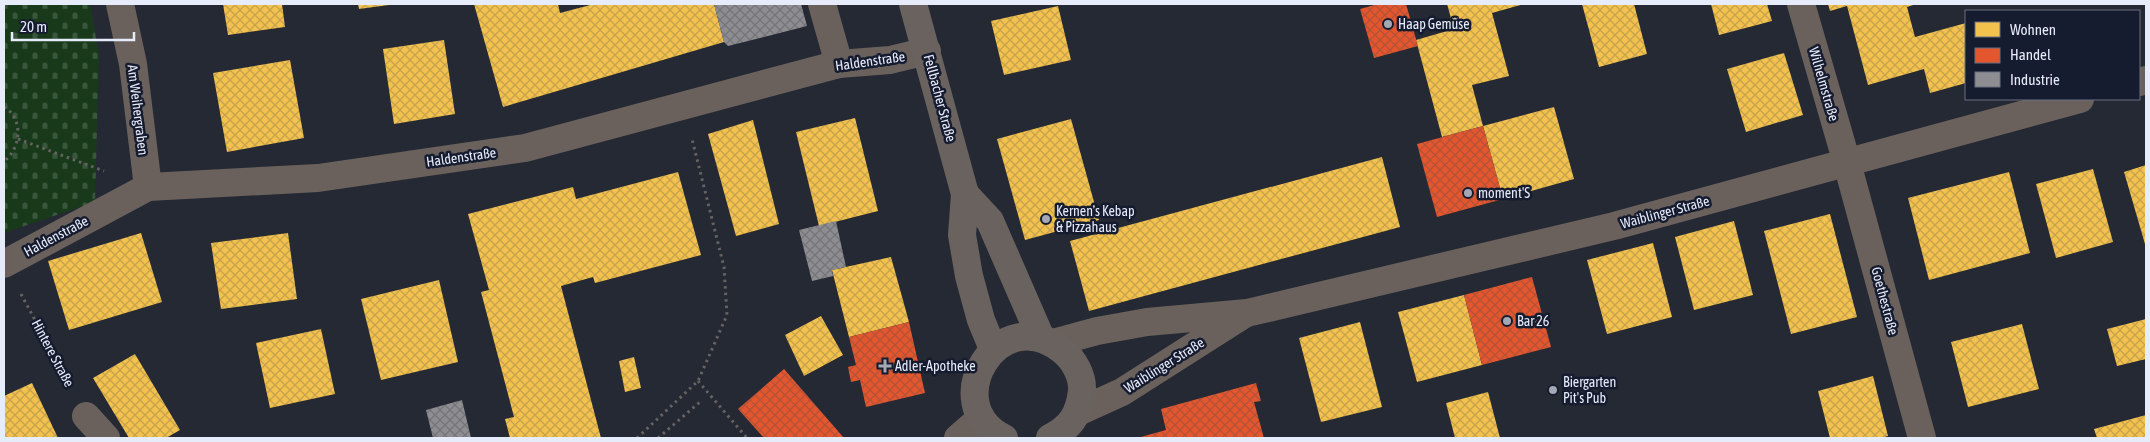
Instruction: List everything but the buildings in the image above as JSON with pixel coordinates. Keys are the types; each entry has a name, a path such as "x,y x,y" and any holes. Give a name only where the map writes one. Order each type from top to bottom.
{"main road":[{"name":"Fellbacher Straße","path":"913,4 928,52 965,194 962,235 969,276 981,320 993,349"},
{"name":"Fellbacher Straße","path":"965,194 990,221 1047,340"},
{"path":"1004,438 994,433 981,418 974,393 980,366 993,349 1007,340 1023,337 1047,340 1069,356 1079,372 1082,388 1064,430"}],"street":[{"name":"Am Weihergraben","path":"120,4 133,64 148,187"},
{"path":"822,4 839,64"},
{"name":"Wilhelmstraße","path":"1801,4 1847,163"},
{"name":"Haldenstraße","path":"4,264 148,187 318,178 516,149 684,107 839,64 890,60 928,52"},
{"name":"Waiblinger Straße","path":"1047,340 1147,322 1247,312 1614,226 2076,100"},
{"name":"Goethestraße","path":"1847,163 1922,438"},
{"name":"Waiblinger Straße","path":"1064,430 1247,312"},
{"path":"86,416 106,438"},
{"path":"958,438 981,418"}],"path":[{"path":"4,107 14,118 18,128 18,139 14,149 4,161"},
{"path":"637,438 641,437 698,381 728,315 724,267 684,107"},
{"path":"18,139 148,187"},
{"name":"Hintere Straße","path":"4,264 86,416"},
{"path":"698,381 747,438"},
{"path":"658,438 700,402"}],"green space":[{"path":"4,4 90,4 99,55 95,202 4,233"}],"place":[{"name":"Haap Gemüse","path":"1388,24"},
{"name":"moment'S","path":"1468,193"},
{"name":"Kernen's Kebap & Pizzahaus","path":"1046,219"},
{"name":"Bar 26","path":"1507,321"},
{"name":"Adler-Apotheke","path":"885,366"},
{"name":"Biergarten Pit's Pub","path":"1553,390"}]}
